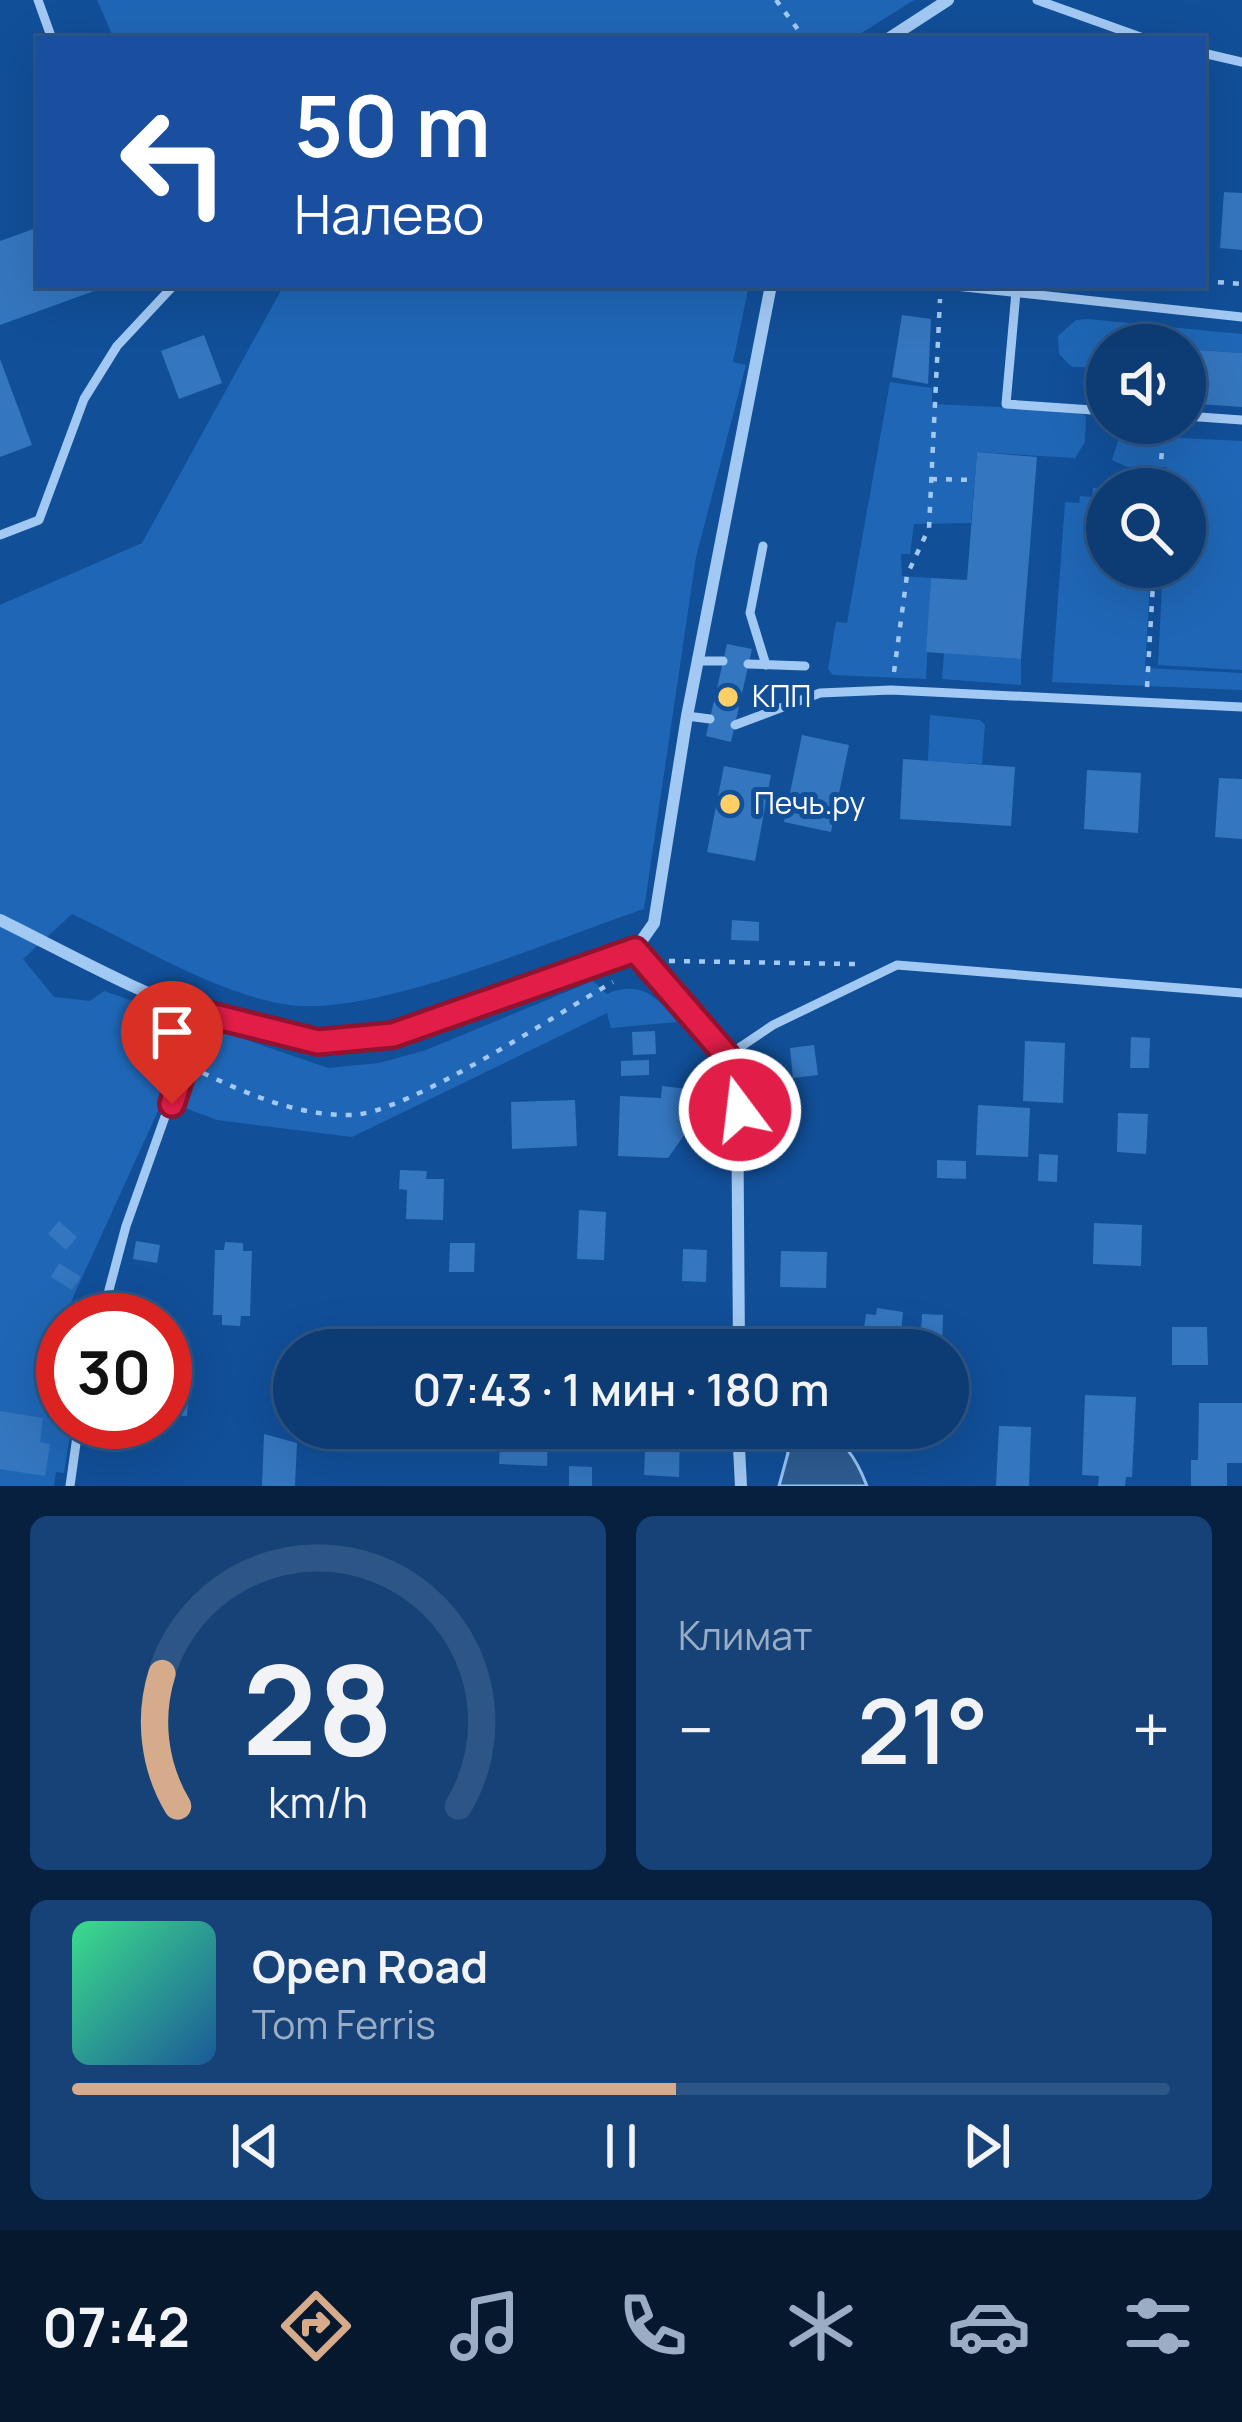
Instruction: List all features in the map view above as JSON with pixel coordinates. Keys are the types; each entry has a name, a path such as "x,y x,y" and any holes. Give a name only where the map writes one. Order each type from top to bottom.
{"street":[{"path":"893,36 948,0"},
{"path":"0,920 202,1013 318,1042 393,1035 635,950 654,923 687,716 770,288"},
{"path":"635,950 727,1056 740,1110 739,1329"},
{"path":"739,1449 742,1486"}],"lane":[{"path":"38,0 51,36"},
{"path":"1036,0 1138,36"},
{"path":"1206,54 1242,62"},
{"path":"0,535 39,520 84,398 117,346 171,288"},
{"path":"975,288 1242,317"},
{"path":"1016,292 1006,404 1086,410"},
{"path":"1206,417 1242,420"},
{"path":"763,546 750,613 766,665"},
{"path":"698,661 723,661"},
{"path":"748,664 805,666"},
{"path":"735,725 820,693 891,689 1242,707"},
{"path":"687,716 710,719"},
{"path":"727,1056 773,1025 897,965 1242,993"},
{"path":"108,1293 126,1226 202,1013"},
{"path":"70,1486 76,1449"}],"path":[{"path":"776,0 803,36"},
{"path":"1206,281 1242,284"},
{"path":"891,689 907,575 928,527 944,288"},
{"path":"931,479 974,480"},
{"path":"1146,702 1153,588"},
{"path":"668,961 897,965"}],"shaded area":[{"path":"97,0 914,0 857,36 113,36"},
{"path":"282,288 748,288 733,362 746,365 696,557 644,909 426,985 338,1004 301,1006 244,994 72,914 23,959 54,997 90,1001 104,991 328,1068 379,1063 426,1050 593,981 607,994 629,989 647,993 677,1022 611,1028 607,1013 352,1137 217,1120 185,1108 168,1089 75,1293 36,1293 36,1449 68,1449 64,1473 56,1472 54,1486 0,1486 0,605 142,543"},
{"path":"1076,320 1139,324 1086,324 1086,367 1072,367 1059,354 1058,336"},
{"path":"1206,330 1242,334 1242,353 1206,350"},
{"path":"890,382 932,388 932,404 1078,411 1086,416 1085,442 1075,458 977,452 971,523 914,524 910,554 901,554 902,576 931,578 926,679 833,675 828,669 836,622 847,623"},
{"path":"1242,441 1242,670 1158,665 1162,588 1206,588 1206,468 1127,467 1112,460 1117,444"},
{"path":"1080,496 1086,496 1086,588 1150,588 1145,668 1242,673 1242,690 1052,682 1065,502 1079,503"},
{"path":"944,653 1021,659 1021,685 942,679"},
{"path":"930,715 980,720 985,725 982,764 928,761"},
{"path":"786,1449 846,1449 867,1486 779,1486"}],"building":[{"path":"1224,192 1242,193 1242,250 1220,248"},
{"path":"36,228 36,288 102,288 0,325 0,241"},
{"path":"902,315 931,319 928,384 892,377"},
{"path":"204,335 222,383 179,399 161,351"},
{"path":"1206,350 1242,353 1242,407 1206,404"},
{"path":"0,359 32,445 0,457"},
{"path":"977,452 1037,457 1021,659 926,652 931,578 967,580"},
{"name":"КПП","path":"727,644 752,649 731,742 706,736"},
{"path":"802,735 849,745 831,832 784,822"},
{"path":"903,759 1015,767 1011,826 900,819"},
{"path":"724,766 771,775 755,861 707,852"},
{"path":"1087,770 1141,773 1138,833 1084,829"},
{"path":"1219,778 1242,779 1242,839 1215,837"},
{"path":"732,920 759,922 759,941 731,940"},
{"path":"655,1031 656,1054 633,1055 632,1032"},
{"path":"1131,1037 1150,1038 1149,1068 1130,1068"},
{"path":"1025,1041 1065,1043 1063,1103 1023,1101"},
{"path":"814,1045 818,1075 793,1078 790,1048"},
{"path":"649,1060 649,1075 621,1076 621,1061"},
{"path":"662,1086 714,1092 713,1121 685,1134 668,1158 618,1156 620,1096 661,1098"},
{"path":"575,1100 577,1146 512,1149 511,1102"},
{"path":"978,1105 1030,1108 1028,1157 976,1155"},
{"path":"1118,1113 1148,1114 1146,1154 1117,1152"},
{"path":"1039,1154 1058,1155 1057,1182 1038,1181"},
{"path":"937,1160 966,1161 966,1179 937,1178"},
{"path":"400,1170 427,1171 426,1179 444,1179 443,1220 406,1219 407,1190 399,1189"},
{"path":"579,1210 606,1212 604,1260 577,1259"},
{"path":"59,1221 77,1237 66,1250 48,1234"},
{"path":"1094,1223 1142,1225 1141,1266 1093,1264"},
{"path":"136,1241 160,1245 157,1263 133,1259"},
{"path":"225,1242 243,1243 243,1251 252,1251 250,1316 241,1316 240,1326 222,1325 222,1315 213,1315 215,1250 224,1250"},
{"path":"450,1243 475,1243 474,1272 449,1272"},
{"path":"683,1249 707,1250 706,1282 682,1281"},
{"path":"781,1251 827,1252 826,1288 780,1287"},
{"path":"59,1263 81,1277 72,1290 51,1277"},
{"path":"877,1308 903,1312 901,1329 864,1329 866,1314 876,1315"},
{"path":"922,1314 943,1315 943,1329 921,1329"},
{"path":"1172,1327 1207,1327 1208,1365 1172,1365"},
{"path":"1085,1395 1136,1397 1132,1477 1126,1477 1125,1486 1098,1486 1099,1476 1082,1475"},
{"path":"1199,1403 1242,1403 1242,1463 1227,1463 1227,1486 1191,1486 1191,1460 1198,1460"},
{"path":"0,1411 36,1417 36,1449 49,1449 45,1476 0,1469"},
{"path":"999,1426 1031,1427 1029,1486 996,1486"},
{"path":"264,1434 273,1436 273,1449 297,1449 295,1486 262,1486"},
{"path":"500,1449 548,1449 547,1466 499,1464"},
{"path":"645,1449 680,1449 679,1477 644,1475"},
{"path":"569,1466 592,1467 592,1486 569,1486"}],"place":[{"name":"КПП","path":"728,697"},
{"name":"Печь.ру","path":"730,804"}],"route":[{"path":"172,1104 202,1013 281,1037 359,1040 433,1023 635,950 727,1056 740,1110"}]}
